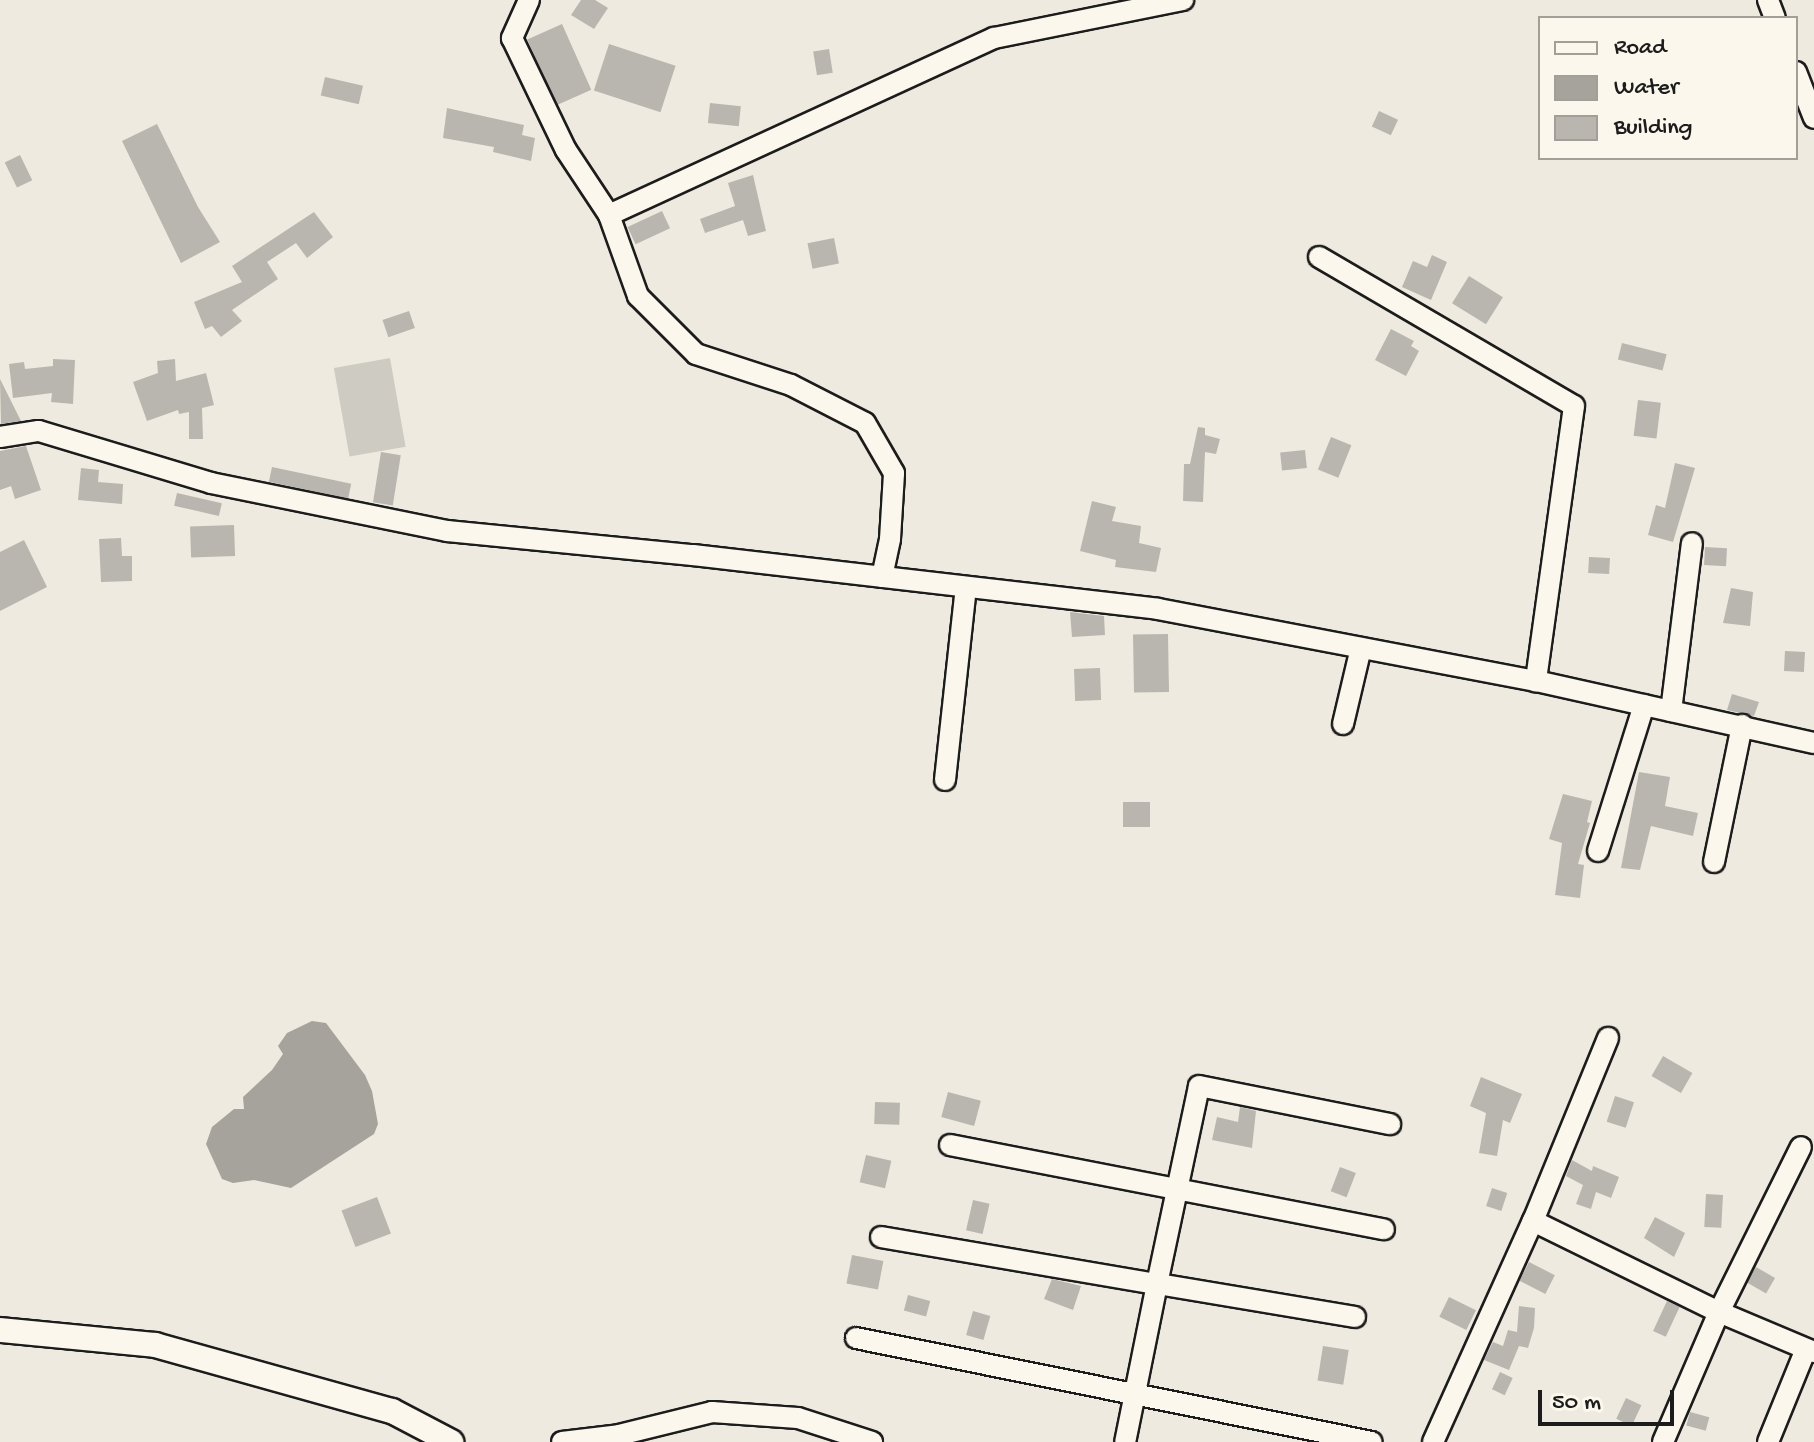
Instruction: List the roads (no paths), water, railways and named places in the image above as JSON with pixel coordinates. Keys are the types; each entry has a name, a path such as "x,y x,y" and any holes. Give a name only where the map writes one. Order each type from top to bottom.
{"street":[{"path":"529,0 512,38 566,150 609,215 638,296 696,354 791,385 865,423 894,473 890,539 882,577"},
{"path":"609,215 994,38 1183,0"},
{"path":"1798,77 1814,118"},
{"path":"1319,257 1574,406 1536,681"},
{"path":"0,437 39,431 211,483 447,531 1158,609 1536,681 1814,743"},
{"path":"1671,711 1692,543"},
{"path":"945,780 966,587"},
{"path":"1343,724 1361,648"},
{"path":"1598,851 1644,705"},
{"path":"1714,862 1742,725"},
{"path":"1433,1442 1533,1221 1608,1038"},
{"path":"1125,1442 1199,1086 1390,1124"},
{"path":"950,1145 1384,1229"},
{"path":"1663,1442 1719,1312 1801,1147"},
{"path":"1533,1221 1719,1312 1810,1351 1768,1442"},
{"path":"881,1237 1355,1317"},
{"path":"0,1330 155,1345 392,1411 451,1442"},
{"path":"856,1338 1372,1442"},
{"path":"562,1442 619,1435 712,1412 798,1418 872,1442"}],"water":[{"path":"312,1021 326,1023 365,1075 372,1091 378,1124 374,1134 291,1188 254,1180 233,1183 222,1179 206,1144 212,1127 234,1109 244,1109 243,1097 272,1070 283,1054 278,1046 287,1033"}]}
